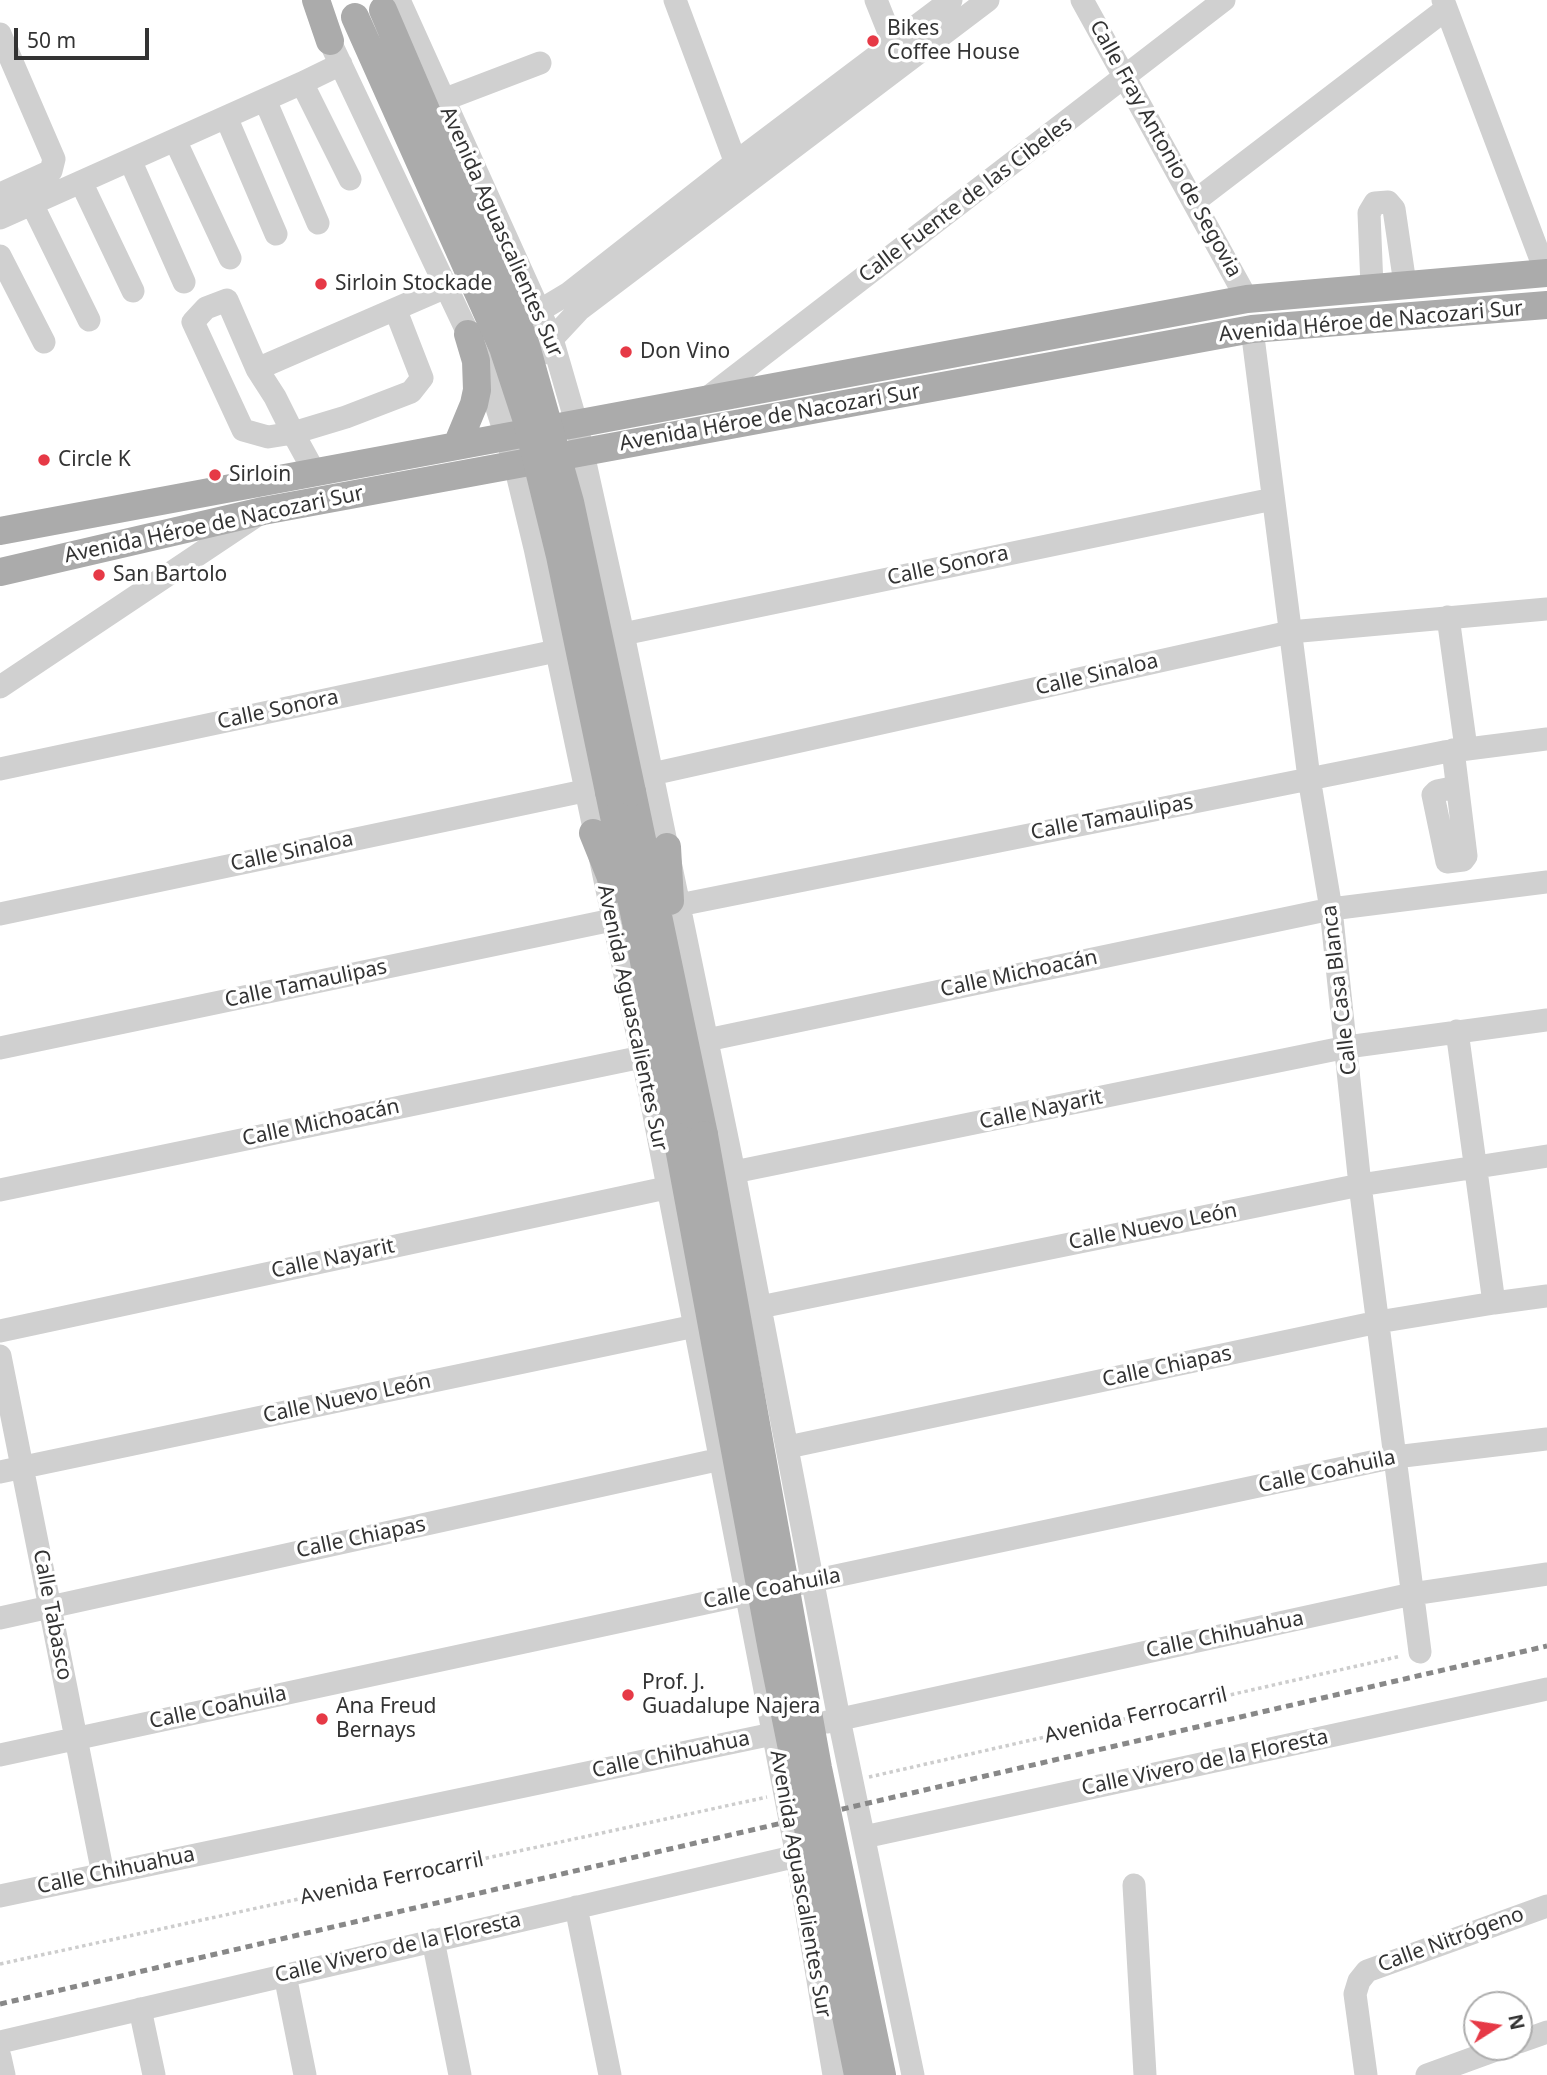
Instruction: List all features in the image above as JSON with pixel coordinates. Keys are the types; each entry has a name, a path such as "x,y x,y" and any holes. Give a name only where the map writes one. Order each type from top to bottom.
{"main road":[{"path":"316,0 336,52"},
{"name":"Avenida Aguascalientes Sur","path":"387,3 524,339 570,502 619,787 881,2075"},
{"name":"Avenida Aguascalientes Sur","path":"350,8 507,360 527,421 619,787"},
{"name":"Avenida Héroe de Nacozari Sur","path":"1,528 314,473 576,422 1247,299 1546,273"},
{"path":"1252,329 1257,317 1278,306 1331,302 1344,291"},
{"name":"Avenida Héroe de Nacozari Sur","path":"0,572 263,511 1252,329 1547,305"},
{"path":"457,445 477,390 477,361 468,334"},
{"path":"593,833 610,875 624,922 654,952 673,920 667,886 667,847"},
{"name":"Avenida Aguascalientes Sur","path":"691,1136 772,1650 858,2075"}],"street":[{"name":"Avenida Aguascalientes Sur","path":"307,0 336,52 484,367 515,465 556,651 619,787 667,847 734,1172 839,1719 913,2075"},
{"path":"675,0 745,186"},
{"path":"876,0 894,45"},
{"path":"538,312 569,293 736,162 951,0"},
{"path":"484,367 498,380 505,381 535,373 547,359 552,339 580,309 988,0"},
{"name":"Calle Fray Antonio de Segovia","path":"1082,0 1247,299"},
{"name":"Calle Fuente de las Cibeles","path":"707,398 1224,0"},
{"name":"Avenida Aguascalientes Sur","path":"387,3 443,100 552,339 576,422 623,634 619,787 593,833 642,1057 721,1459 797,1856 834,2075"},
{"path":"1195,201 1445,5 1546,273"},
{"path":"0,34 54,159 51,171 0,194"},
{"path":"0,218 302,83 336,52"},
{"path":"443,100 540,63"},
{"path":"302,83 350,179"},
{"path":"265,100 318,223"},
{"path":"226,117 276,234"},
{"path":"175,140 230,258"},
{"path":"130,160 184,282"},
{"path":"81,182 132,291"},
{"path":"1372,287 1368,235 1369,213 1375,203 1388,202 1395,209 1405,284"},
{"path":"32,204 89,320"},
{"path":"1368,235 1398,232"},
{"path":"0,256 44,342"},
{"path":"257,369 396,311 446,287"},
{"path":"314,473 293,433 275,397 257,369 227,300 206,308 192,322 243,430 268,437 293,433 345,417 411,392 422,378 396,311"},
{"name":"Calle Casa Blanca","path":"1252,329 1309,778 1331,909 1360,1185 1420,1652"},
{"path":"526,513 533,485 544,478 567,474 577,477 591,490"},
{"name":"Calle Sonora","path":"623,634 1273,499"},
{"path":"0,687 263,511"},
{"name":"Calle Sinaloa","path":"0,914 619,787 1290,632 1547,609"},
{"path":"1448,617 1460,749 1457,787 1437,791 1433,796 1446,860 1456,861 1461,894"},
{"name":"Calle Sonora","path":"0,769 556,651"},
{"name":"Calle Tamaulipas","path":"679,905 1460,749 1547,739"},
{"name":"Calle Michoacán","path":"707,1040 1331,909 1547,882"},
{"name":"Calle Tamaulipas","path":"0,1048 612,920"},
{"name":"Calle Nayarit","path":"734,1172 1347,1047 1547,1020"},
{"path":"1457,1031 1494,1303"},
{"name":"Calle Michoacán","path":"0,1189 642,1057"},
{"name":"Calle Nuevo León","path":"760,1307 1360,1185 1547,1156"},
{"name":"Calle Nayarit","path":"0,1331 666,1188"},
{"name":"Calle Chiapas","path":"788,1447 1378,1322 1547,1296"},
{"name":"Calle Nuevo León","path":"11,1470 695,1326"},
{"name":"Calle Tabasco","path":"0,1356 11,1470 50,1607 103,1874"},
{"name":"Calle Coahuila","path":"0,1755 746,1593 1395,1457 1547,1439"},
{"name":"Calle Chiapas","path":"0,1618 721,1459"},
{"name":"Calle Chihuahua","path":"0,1896 773,1734 1412,1594 1547,1574"},
{"name":"Calle Vivero de la Floresta","path":"864,1837 1547,1689"},
{"name":"Calle Vivero de la Floresta","path":"0,2042 797,1856"},
{"path":"1134,1885 1144,2075"},
{"name":"Calle Nitrógeno","path":"1366,2075 1355,1994 1359,1981 1367,1971 1547,1906"},
{"path":"576,1907 610,2075"},
{"path":"433,1940 460,2075"},
{"path":"817,1977 890,1962"},
{"path":"285,1975 305,2075"},
{"path":"141,2009 154,2075"},
{"path":"0,2057 4,2075"},
{"path":"1427,2075 1466,2061"}],"path":[{"name":"Avenida Ferrocarril","path":"852,1780 1420,1652"},
{"name":"Avenida Ferrocarril","path":"0,1964 785,1794"}],"railway":[{"path":"0,2004 1547,1646"}],"place":[{"name":"Bikes Coffee House","path":"873,41"},
{"name":"Sirloin Stockade","path":"321,284"},
{"name":"Don Vino","path":"626,352"},
{"name":"Circle K","path":"44,460"},
{"name":"Sirloin","path":"215,475"},
{"name":"San Bartolo","path":"99,575"},
{"name":"Prof. J. Guadalupe Najera","path":"628,1695"},
{"name":"Ana Freud Bernays","path":"322,1719"}]}
